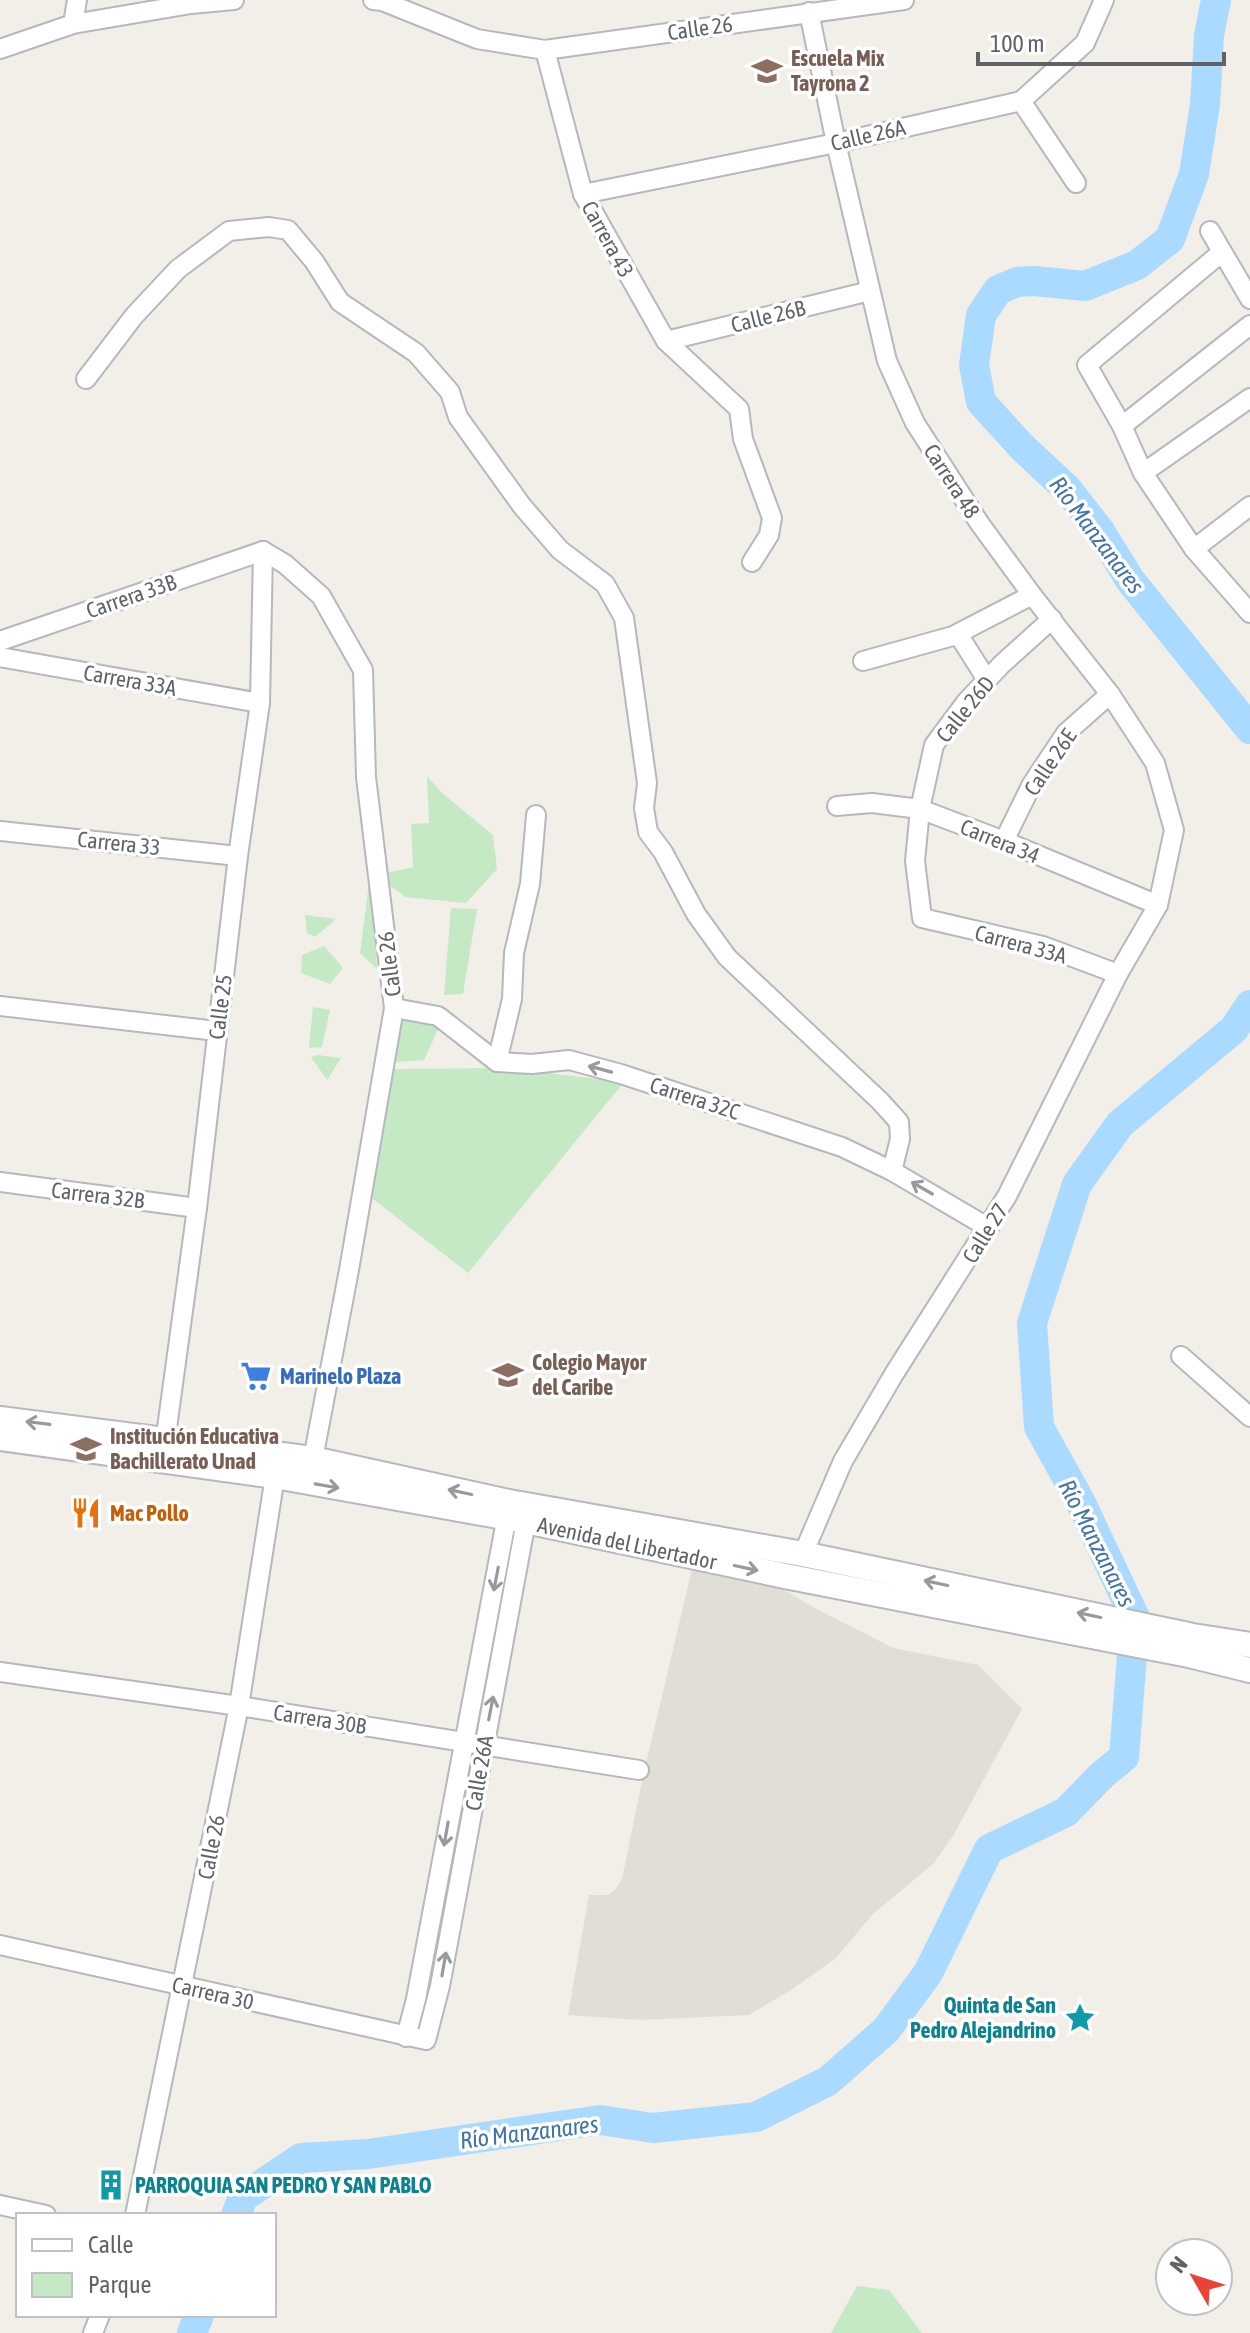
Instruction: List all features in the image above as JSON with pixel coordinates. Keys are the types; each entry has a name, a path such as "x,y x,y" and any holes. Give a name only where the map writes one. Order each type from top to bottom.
{"main road":[{"name":"Avenida del Libertador","path":"0,1419 164,1450 275,1476 803,1554 1010,1609"},
{"name":"Avenida del Libertador","path":"0,1438 313,1459 785,1576 1010,1609 1191,1645 1250,1645"},
{"name":"Avenida del Libertador","path":"1191,1645 1250,1670"}],"street":[{"path":"73,24 77,0"},
{"path":"0,49 73,24 186,2 234,0"},
{"path":"373,0 477,39 545,50"},
{"name":"Calle 26","path":"545,50 904,0"},
{"name":"Calle 26A","path":"583,194 836,143 1021,101 1085,43 1104,0"},
{"name":"Carrera 48","path":"809,12 887,361 915,423 980,524 1110,694 1155,763 1174,830 1158,905"},
{"name":"Carrera 43","path":"545,50 583,194 666,341 739,409 743,439 772,518 769,535 752,562"},
{"path":"1021,101 1076,183"},
{"path":"86,379 134,316 178,269 229,231 256,228 288,230 314,261 340,302 416,353 450,392 458,417 522,506 560,550 605,584 624,618 647,783 644,808 648,832 663,852 696,914 727,957 899,1122 900,1139 892,1171"},
{"path":"1210,231 1250,299"},
{"path":"1222,252 1087,365 1122,426 1143,473 1194,549 1250,613"},
{"name":"Calle 26B","path":"666,341 870,291"},
{"path":"1122,426 1250,325"},
{"path":"1143,473 1250,398"},
{"path":"1194,549 1250,506"},
{"name":"Calle 26","path":"263,551 285,564 321,596 363,670 366,777 394,1008 313,1459"},
{"name":"Carrera 33B","path":"0,641 263,551"},
{"name":"Calle 25","path":"164,1450 260,703 263,551"},
{"path":"863,661 958,634 1032,595"},
{"name":"Calle 26D","path":"922,918 915,861 920,809 934,745 966,702 1052,619"},
{"path":"958,634 987,680"},
{"name":"Carrera 33A","path":"0,657 260,703"},
{"name":"Calle 26E","path":"1004,841 1032,784 1066,733 1110,694"},
{"name":"Carrera 34","path":"837,806 872,803 920,809 1158,905"},
{"path":"394,1008 438,1016 497,1062 512,999 514,953 530,884 536,815"},
{"name":"Carrera 33","path":"0,831 238,856"},
{"name":"Calle 27","path":"803,1554 843,1461 894,1374 989,1228 1118,974 1158,905"},
{"name":"Carrera 33A","path":"922,918 1043,946 1118,974"},
{"path":"0,1006 217,1031"},
{"name":"Carrera 32C","path":"497,1062 532,1064 569,1060 621,1074 842,1147 892,1171 989,1228"},
{"name":"Carrera 32B","path":"0,1182 197,1208"},
{"path":"1181,1356 1250,1417"},
{"name":"Calle 26","path":"135,2213 239,1706 275,1476"},
{"name":"Calle 26A","path":"406,2037 416,1999 463,1742 517,1512"},
{"name":"Calle 26A","path":"426,2040 440,1986 484,1745 517,1512"},
{"name":"Carrera 30B","path":"0,1672 239,1706 639,1770"},
{"name":"Carrera 30","path":"0,1945 426,2040"},
{"path":"0,2205 37,2213"}],"shaded area":[{"path":"693,1565 777,1586 893,1648 978,1665 1022,1709 953,1836 934,1863 872,1915 836,1958 791,1990 749,2015 641,2020 568,2015 589,1895 607,1895 622,1879"}],"green space":[{"path":"427,776 442,793 493,835 497,869 466,903 406,897 390,886 387,873 413,867 411,824 429,823"},
{"path":"371,867 377,969 360,953"},
{"path":"451,908 477,909 463,994 444,995"},
{"path":"305,915 336,919 315,937 307,933"},
{"path":"324,946 343,968 330,984 301,973 302,955"},
{"path":"313,1007 330,1010 322,1047 309,1048"},
{"path":"399,1015 440,1025 424,1060 395,1062"},
{"path":"311,1057 341,1058 327,1080"},
{"path":"503,1068 624,1082 468,1273 368,1195 391,1069"},
{"path":"857,2286 889,2290 922,2333 831,2333"}],"waterway":[{"name":"Río Manzanares","path":"1216,0 1209,35 1205,105 1194,174 1170,239 1137,265 1085,286 1034,281 1017,282 998,290 981,315 974,365 981,402 1022,447 1067,489 1100,531 1130,580 1250,729"},
{"name":"Río Manzanares","path":"237,2213 243,2197 301,2158 368,2154 600,2120 653,2128 756,2117 828,2081 886,2030 928,1973 989,1849 1066,1812 1124,1757 1135,1618 1080,1501 1039,1427 1032,1323 1077,1184 1120,1124 1234,1029 1250,1005"},
{"name":"Río Manzanares","path":"192,2333 198,2317"}],"place":[{"name":"Escuela Mix Tayrona 2","path":"767,71"},
{"name":"Colegio Mayor del Caribe","path":"508,1375"},
{"name":"Marinelo Plaza","path":"256,1376"},
{"name":"Institución Educativa Bachillerato Unad","path":"86,1449"},
{"name":"Mac Pollo","path":"86,1513"},
{"name":"Quinta de San Pedro Alejandrino","path":"1080,2018"},
{"name":"PARROQUIA SAN PEDRO Y SAN PABLO","path":"111,2185"}]}
